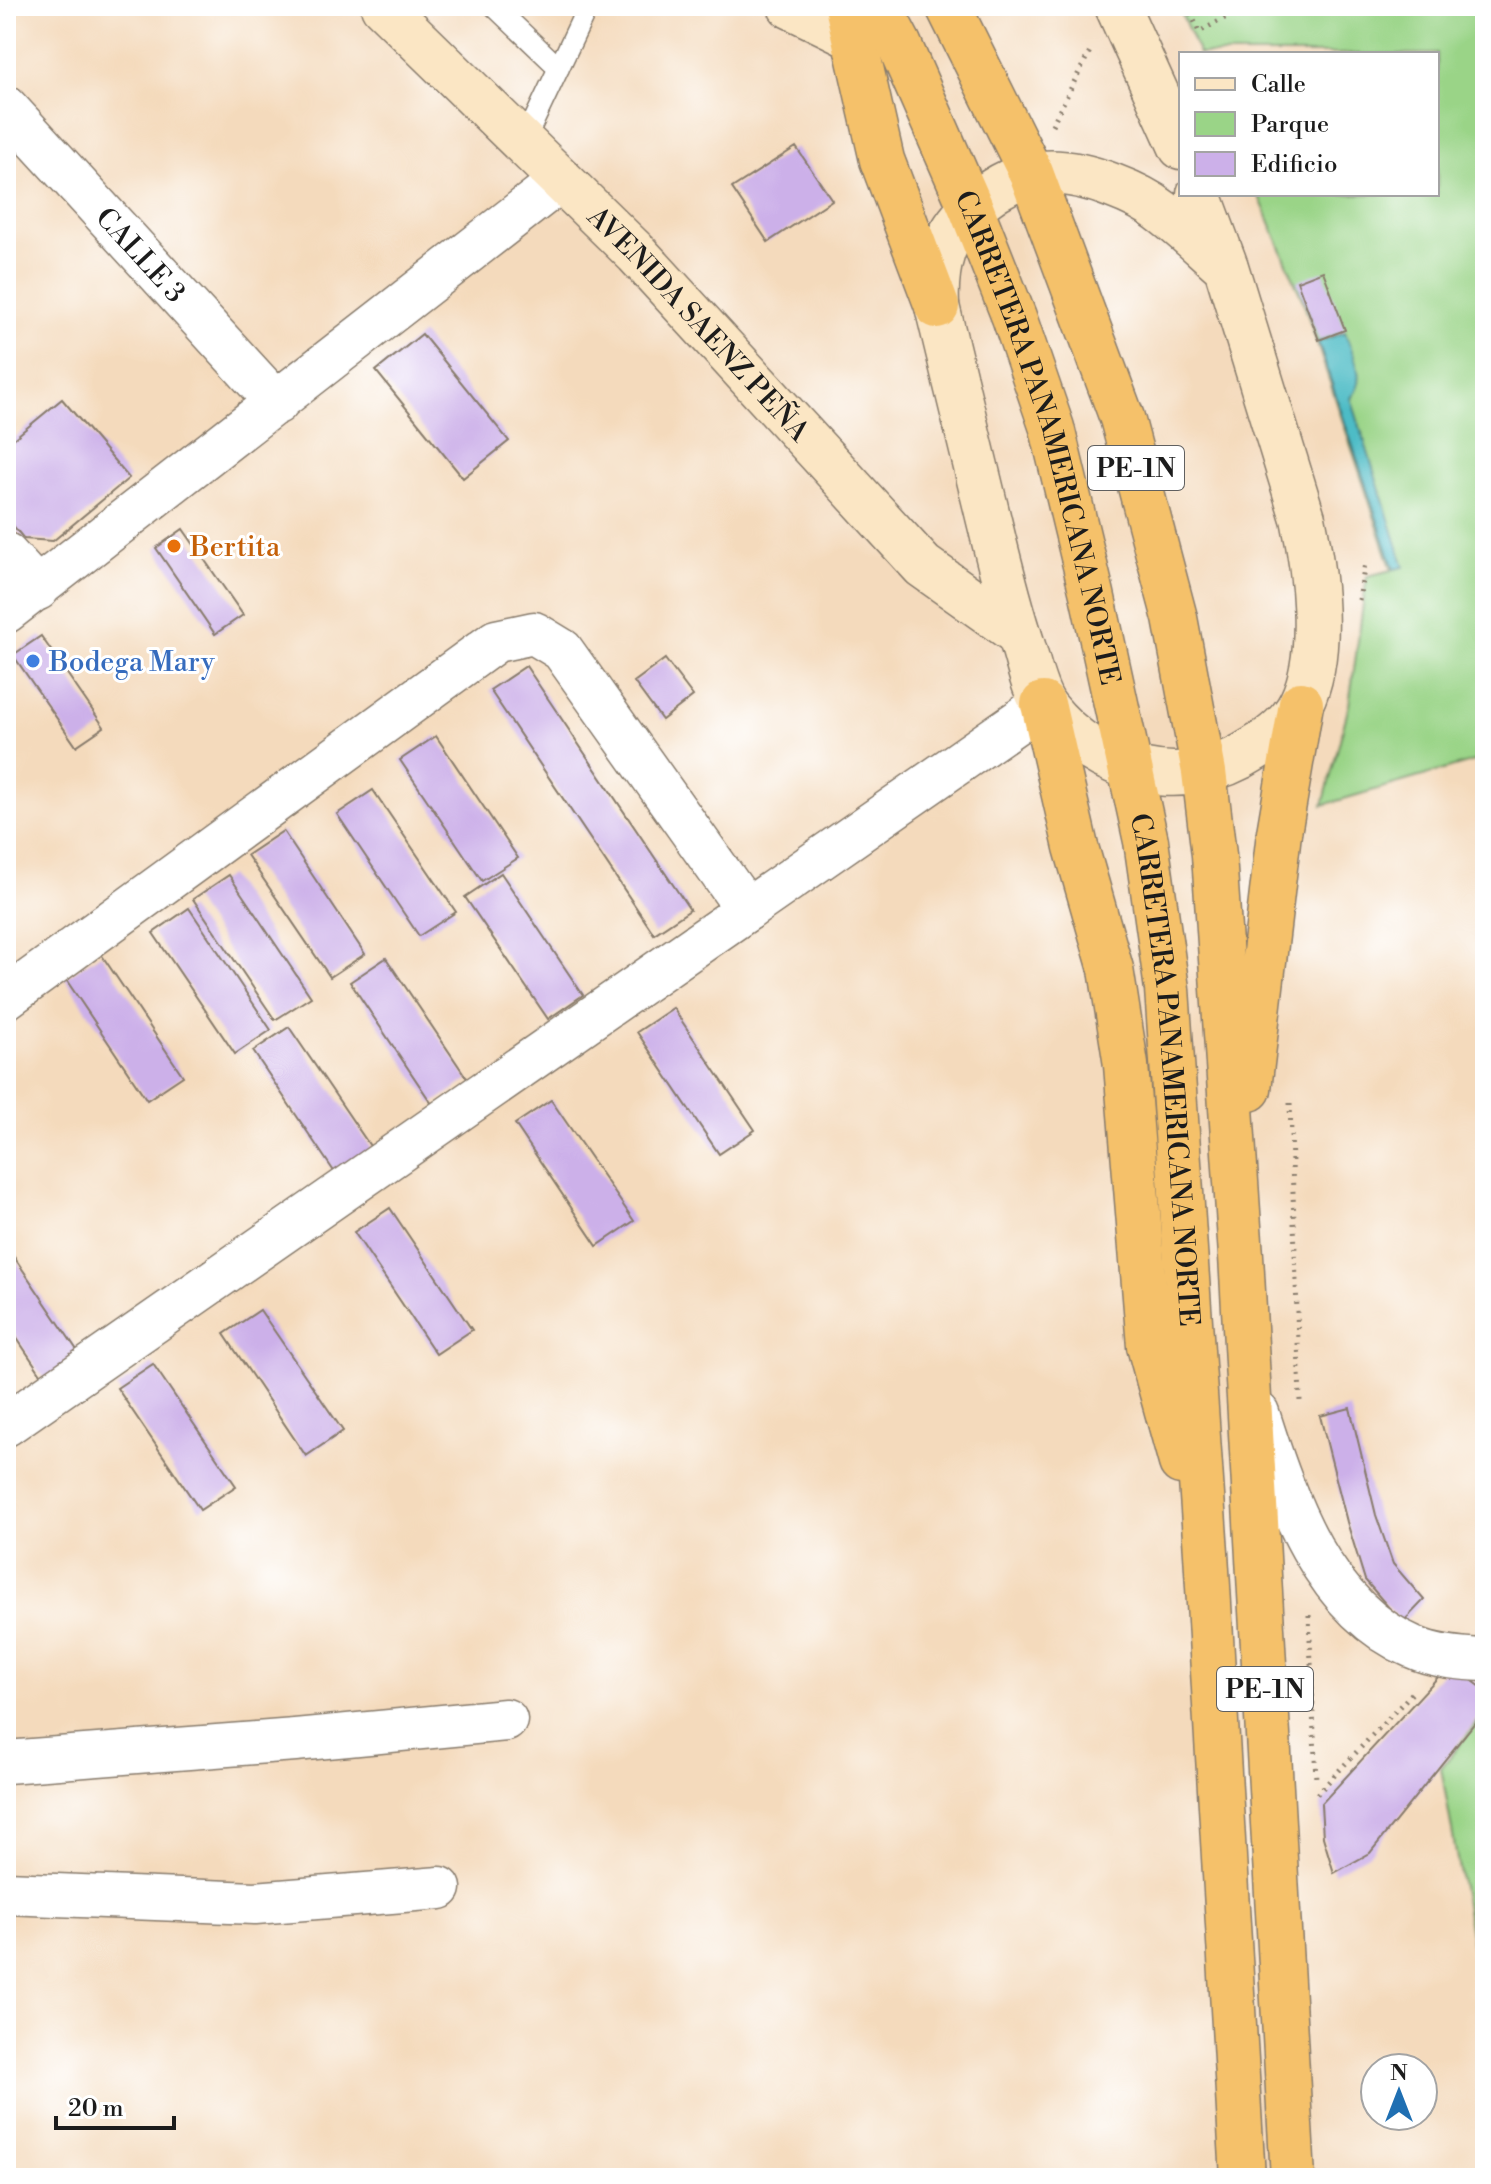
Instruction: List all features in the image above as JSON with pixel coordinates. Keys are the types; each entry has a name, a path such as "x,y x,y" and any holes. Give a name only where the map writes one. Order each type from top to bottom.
{"highway":[{"name":"CARRETERA PANAMERICANA NORTE","path":"948,6 1031,173 1122,418 1175,618 1204,772 1214,855 1236,1199 1293,2178"},
{"name":"CARRETERA PANAMERICANA NORTE","path":"860,16 899,44 971,208 1014,317 1052,428 1146,841 1167,989 1206,1553 1243,2178"},
{"path":"860,16 882,160 937,306"},
{"path":"1043,704 1076,847 1111,969 1126,1065 1149,1346 1206,1553"},
{"path":"1236,1199 1279,833 1301,704"}],"main road":[{"name":"AVENIDA SAENZ PEÑA","path":"383,6 637,254 923,566 991,593 1019,634 1043,704"},
{"path":"790,6 860,16"},
{"path":"1107,22 1179,144"},
{"path":"991,593 937,306 935,283 941,252 958,221 994,189 1031,173 1057,171 1087,176 1160,210 1226,267"},
{"path":"1043,704 1067,732 1096,755 1131,768 1164,774 1204,772 1239,759 1274,736 1301,704 1311,671 1315,623 1309,548 1303,518 1226,267 1200,196"}],"street":[{"name":"CALLE 3","path":"6,107 277,403"},
{"path":"6,554 22,601 560,181"},
{"path":"10,986 496,641 534,633 562,650 747,910"},
{"path":"6,1425 1043,704"},
{"path":"1247,1374 1274,1463 1288,1497 1314,1550 1343,1592 1367,1618 1413,1647 1466,1658"},
{"path":"6,1762 506,1720"},
{"path":"6,1893 255,1903 440,1888"}],"lane":[{"path":"494,6 559,68"},
{"path":"523,144 588,6"}],"path":[{"path":"1188,6 1199,32 1247,6"},
{"path":"1050,130 1107,22"},
{"path":"1290,1094 1300,1414"},
{"path":"1308,1609 1317,1794 1466,1658"}],"green space":[{"path":"1178,6 1485,6 1485,758 1323,805 1349,705 1367,576 1392,570 1303,301 1259,196 1439,196 1439,52 1198,52"},
{"path":"1485,1713 1485,2018 1441,1768"}],"water":[{"path":"1345,332 1358,374 1356,390 1351,398 1404,567 1394,569 1318,342"}],"building":[{"path":"796,147 832,200 768,242 732,188"},
{"path":"1323,271 1345,330 1319,340 1297,281"},
{"path":"422,334 509,441 463,478 376,371"},
{"path":"62,399 129,478 53,541 24,539 6,517 6,445"},
{"path":"183,529 243,615 215,634 156,548"},
{"path":"41,636 104,727 76,746 13,655"},
{"path":"665,659 693,696 662,720 634,682"},
{"path":"526,666 690,910 654,934 490,690"},
{"path":"436,736 518,858 482,881 400,760"},
{"path":"373,790 456,912 419,936 337,814"},
{"path":"283,831 365,954 330,977 247,855"},
{"path":"501,873 583,995 548,1019 465,897"},
{"path":"229,875 311,997 275,1020 193,899"},
{"path":"189,908 271,1030 235,1054 153,933"},
{"path":"101,954 183,1076 147,1100 65,978"},
{"path":"386,958 468,1080 432,1104 350,982"},
{"path":"673,1008 755,1130 719,1154 637,1032"},
{"path":"289,1027 372,1149 335,1173 253,1051"},
{"path":"551,1100 634,1221 597,1246 515,1124"},
{"path":"390,1208 472,1330 436,1354 354,1232"},
{"path":"6,1245 83,1359 47,1383 6,1322"},
{"path":"260,1310 343,1431 306,1456 224,1334"},
{"path":"153,1364 236,1486 200,1510 117,1388"},
{"path":"1350,1408 1376,1515 1393,1564 1424,1600 1402,1623 1365,1580 1320,1416"},
{"path":"1450,1664 1485,1690 1485,1710 1370,1853 1334,1873 1323,1837 1321,1804"}],"place":[{"name":"Bertita","path":"174,546"},
{"name":"Bodega Mary","path":"33,661"}]}
